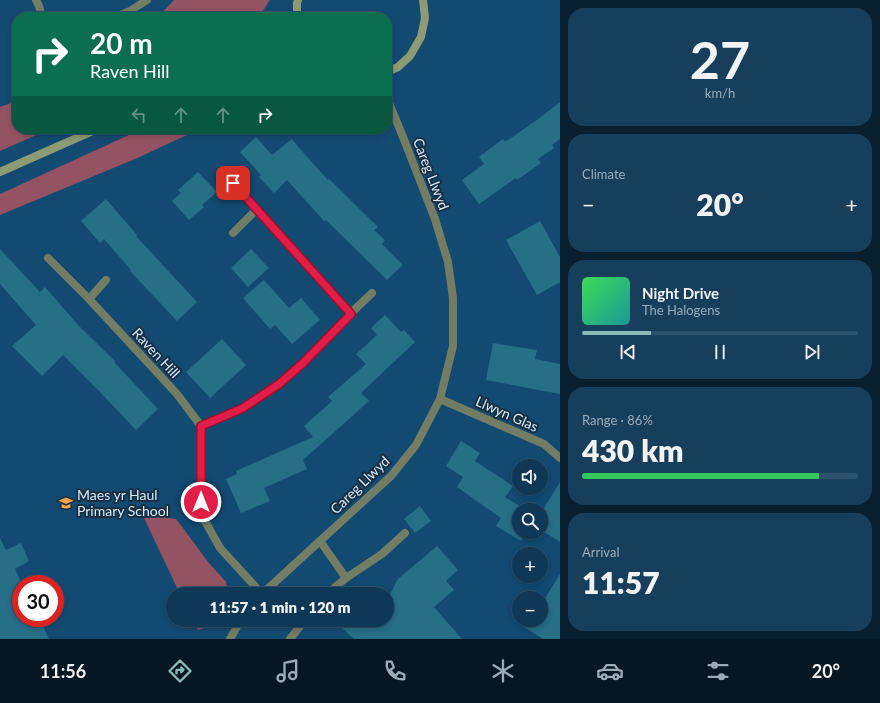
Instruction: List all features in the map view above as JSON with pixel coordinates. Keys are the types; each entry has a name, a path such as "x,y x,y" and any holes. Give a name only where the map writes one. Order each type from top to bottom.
{"main road":[{"path":"297,12 298,0"},
{"path":"392,70 398,67 410,56 421,36 425,18 424,0"},
{"path":"0,172 86,134"}],"street":[{"path":"36,0 41,12"},
{"path":"128,12 147,0"},
{"name":"Careg Llwyd","path":"270,587 391,476 416,445 440,399 453,346 453,298 448,262 435,219 392,110"},
{"path":"233,183 351,314"},
{"path":"233,233 256,210"},
{"name":"Raven Hill","path":"48,258 89,299 177,394 201,426"},
{"path":"89,299 106,280"},
{"path":"256,587 220,548 205,521 201,502 201,426 243,408 279,384 303,363 372,292"},
{"name":"Llwyn Glas","path":"440,399 544,444 560,458"},
{"path":"335,587 382,554 405,534"},
{"path":"320,541 346,578"},
{"path":"230,639 236,627"},
{"path":"290,639 299,627"}],"shaded area":[{"path":"174,0 270,0 262,12 163,12"},
{"path":"12,103 12,134 39,134 0,151 0,107"},
{"path":"131,134 189,134 135,159 0,215 0,194"},
{"path":"164,517 176,519 208,562 226,582 227,587 177,587 144,518"},
{"path":"196,627 206,627 198,630"}],"building":[{"path":"560,102 560,139 552,145 554,148 538,159 541,163 517,180 516,178 479,204 462,180 484,164 479,157 503,139 505,142"},
{"path":"256,137 272,155 292,139 328,180 329,179 378,227 374,230 385,240 382,244 403,265 387,280 326,220 324,221 287,180 274,193 259,177 261,175 240,152"},
{"path":"198,172 217,192 202,205 204,207 189,220 172,201 181,193 178,190"},
{"path":"106,199 137,235 136,236 197,302 177,321 130,271 131,270 104,239 100,243 81,221"},
{"path":"540,221 560,257 560,282 537,295 506,240"},
{"path":"0,249 40,292 45,287 79,326 115,361 114,362 158,409 136,430 63,355 42,376 12,346 36,325 0,284"},
{"path":"251,249 269,268 248,287 231,268"},
{"path":"264,280 289,308 301,298 320,320 292,344 275,325 270,329 243,298"},
{"path":"385,315 401,332 404,330 415,342 361,393 369,401 303,460 307,469 264,488 270,501 241,513 226,479 237,474 236,471 313,437 304,426 332,401 328,397 366,364 356,354 377,335 371,328"},
{"path":"222,339 246,365 210,398 186,372"},
{"path":"493,343 537,350 535,359 560,364 560,394 486,380"},
{"path":"461,441 480,453 475,461 512,485 505,497 515,503 512,503 512,536 496,526 501,518 457,487 463,477 446,466"},
{"path":"560,482 560,542 548,534 547,503"},
{"path":"420,506 431,521 415,533 404,519"},
{"path":"0,538 6,550 21,543 29,561 15,569 18,575 12,575 12,627 43,627 49,639 0,639"},
{"path":"437,546 458,570 446,581 454,590 434,607 462,639 354,639 341,627 394,627 394,587 398,579"},
{"path":"560,574 560,639 543,639 524,627 548,627 548,594"}],"place":[{"name":"Maes yr Haul Primary School","path":"66,503"}],"route":[{"path":"201,502 201,426 243,408 279,384 303,363 351,314 233,183"}]}
